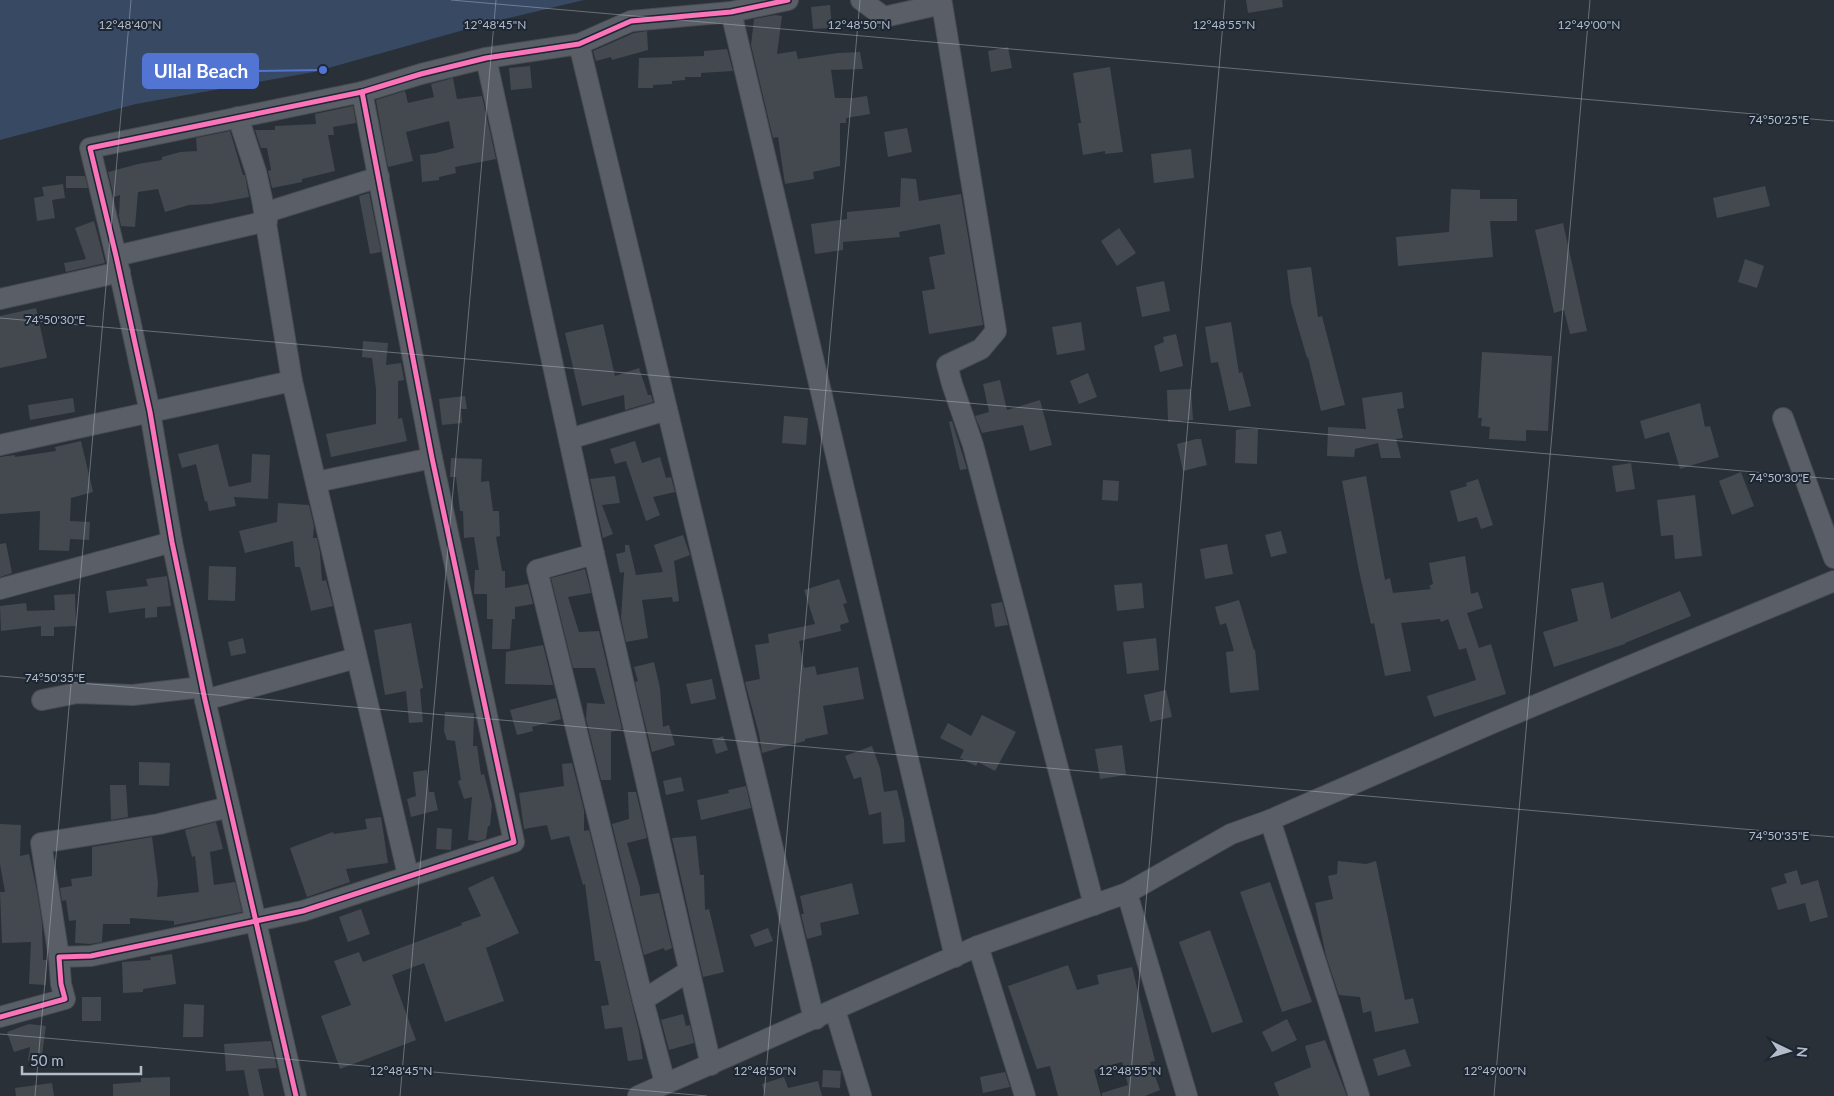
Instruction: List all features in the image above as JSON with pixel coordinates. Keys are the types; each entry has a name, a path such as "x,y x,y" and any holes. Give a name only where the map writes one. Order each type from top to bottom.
{"street":[{"path":"296,1096 204,694 172,542 150,412 118,264 90,148 362,92 421,74 486,58 579,44 631,21 731,12 788,0"},
{"path":"861,0 884,17 942,4 996,331 981,349 947,364 973,445 1094,905"},
{"path":"731,12 955,956"},
{"path":"579,44 811,1006 816,1018"},
{"path":"486,58 594,554 711,1065"},
{"path":"58,957 91,956 255,922 302,910 514,842 432,458 362,92"},
{"path":"238,118 256,172 292,381 408,875"},
{"path":"0,299 265,217 379,177"},
{"path":"0,445 292,381"},
{"path":"569,439 667,410"},
{"path":"1783,418 1834,558"},
{"path":"316,482 432,458"},
{"path":"0,590 172,542"},
{"path":"594,554 537,570 643,1000 666,1084"},
{"path":"638,1096 978,946 1127,893 1231,834 1270,820 1834,581"},
{"path":"42,700 77,693 133,695 204,694 356,658"},
{"path":"0,1016 65,1000 61,984 41,842 159,824 229,807"},
{"path":"1270,820 1359,1096"},
{"path":"1127,893 1187,1096"},
{"path":"978,946 1025,1096"},
{"path":"643,1000 690,971"},
{"path":"835,1010 861,1096"}],"water":[{"path":"0,0 584,0 496,21 314,72 136,104 0,140"}],"building":[{"path":"1246,0 1282,0 1283,7 1248,13"},
{"path":"830,5 832,28 813,29 811,7"},
{"path":"775,15 782,16 777,54 796,51 798,59 860,52 863,69 831,70 835,98 867,96 870,114 846,118 846,123 840,123 840,166 813,172 814,179 785,184 778,137 773,138 751,45 754,19"},
{"path":"647,31 648,50 612,60 611,57 596,61 593,51 634,33"},
{"path":"1008,47 1012,68 991,72 988,51"},
{"path":"727,49 733,71 701,73 701,77 685,77 685,80 672,81 672,84 653,85 653,88 638,88 639,58 704,56 704,51"},
{"path":"530,66 532,88 511,90 509,68"},
{"path":"1110,67 1123,152 1105,154 1105,151 1083,155 1078,123 1081,123 1073,73"},
{"path":"453,78 457,99 482,96 496,159 455,167 456,173 439,177 439,180 422,182 420,155 454,148 449,121 406,132 413,161 388,167 376,100 405,91 408,103 434,97 431,84"},
{"path":"353,106 356,123 333,127 334,135 328,135 335,171 302,179 302,182 272,188 268,171 271,170 267,148 261,148 255,130 275,130 275,126 316,124 315,114"},
{"path":"907,128 912,152 888,157 884,132"},
{"path":"230,131 243,175 245,175 249,197 211,204 189,205 165,212 158,189 138,192 135,227 121,226 119,216 120,195 114,197 108,172 162,160 162,157 180,152 197,151 196,138"},
{"path":"1191,149 1194,178 1154,183 1151,154"},
{"path":"66,176 85,176 88,188 66,188"},
{"path":"901,178 916,179 919,201 961,194 983,325 929,334 922,291 935,289 929,257 945,254 940,224 899,232 900,237 843,242 843,250 815,254 811,224 847,219 847,212 900,207"},
{"path":"63,184 65,198 52,200 55,218 37,221 34,198 44,196 42,187"},
{"path":"1765,186 1770,206 1717,218 1713,198"},
{"path":"1451,189 1480,190 1480,199 1517,199 1517,221 1490,221 1493,257 1398,266 1396,237 1449,232"},
{"path":"369,193 381,252 370,254 359,196"},
{"path":"94,221 105,263 66,272 64,263 86,259 75,228"},
{"path":"1563,223 1587,331 1570,334 1564,310 1554,313 1535,230"},
{"path":"1119,228 1136,253 1117,266 1101,241"},
{"path":"1745,259 1764,266 1757,288 1738,282"},
{"path":"1311,267 1318,317 1322,316 1345,405 1321,411 1308,357 1291,303 1287,270"},
{"path":"1164,281 1170,311 1142,317 1136,287"},
{"path":"36,308 47,358 0,368 0,316"},
{"path":"1081,322 1085,350 1057,355 1052,327"},
{"path":"1231,322 1239,373 1242,372 1251,406 1229,411 1218,362 1211,363 1205,327"},
{"path":"603,324 615,376 639,368 648,395 651,395 653,402 625,410 624,395 582,406 565,333"},
{"path":"1176,334 1183,366 1160,372 1154,346 1164,342 1163,337"},
{"path":"363,341 388,343 386,365 401,363 404,380 398,381 398,419 402,418 407,441 331,457 326,434 376,424 376,389 372,358 362,357"},
{"path":"1482,352 1552,356 1548,431 1526,430 1526,441 1489,439 1490,427 1481,426 1482,418 1478,418"},
{"path":"1088,373 1097,397 1079,404 1070,381"},
{"path":"1000,380 1007,410 1040,400 1052,445 1030,451 1023,425 982,433 975,416 989,412 983,384"},
{"path":"1191,389 1193,420 1168,422 1167,390"},
{"path":"1402,392 1404,408 1397,409 1403,438 1396,439 1401,458 1381,458 1378,443 1355,449 1354,457 1327,456 1328,427 1366,429 1362,398"},
{"path":"465,396 467,409 461,409 462,423 442,425 439,399"},
{"path":"73,398 75,412 30,420 28,405"},
{"path":"1700,403 1705,427 1710,426 1719,457 1680,469 1669,432 1645,439 1640,421"},
{"path":"784,416 808,418 806,445 782,443"},
{"path":"952,421 967,469 960,470 949,422"},
{"path":"1258,429 1257,464 1235,463 1236,430"},
{"path":"1201,439 1207,465 1183,471 1177,444"},
{"path":"81,441 93,492 71,498 70,521 90,522 89,540 70,539 69,551 39,550 40,511 0,514 0,457 15,455 15,457 56,451 55,447"},
{"path":"635,441 642,463 660,457 666,478 671,477 675,492 653,497 660,515 646,521 626,461 615,464 610,449"},
{"path":"218,444 229,487 251,482 252,454 270,455 268,499 234,497 236,506 209,511 196,464 182,468 178,454"},
{"path":"451,458 482,459 481,482 489,481 493,511 499,511 500,536 496,537 502,571 505,571 505,588 528,584 533,604 515,607 515,619 512,619 510,649 492,649 493,619 487,619 487,594 474,594 475,570 479,570 474,537 464,538 463,511 460,511 456,477 450,477"},
{"path":"1631,463 1635,489 1616,492 1612,466"},
{"path":"1741,472 1754,506 1732,515 1719,481"},
{"path":"615,476 620,503 602,505 613,534 603,538 590,479"},
{"path":"1366,476 1385,580 1390,578 1393,593 1431,589 1429,586 1433,584 1429,563 1465,556 1471,594 1478,592 1483,608 1467,613 1479,648 1491,644 1506,694 1434,717 1427,696 1476,680 1466,648 1459,650 1448,619 1441,622 1440,619 1401,623 1411,671 1385,676 1374,623 1371,624 1359,571 1342,481"},
{"path":"1478,479 1493,525 1481,529 1477,517 1458,522 1450,491 1467,486 1466,483"},
{"path":"1103,480 1119,481 1118,501 1102,500"},
{"path":"1695,495 1702,556 1675,559 1673,535 1661,536 1657,500"},
{"path":"278,503 309,505 314,526 313,538 317,538 320,553 322,581 326,580 333,606 311,611 300,567 295,567 293,541 245,553 239,531 277,522"},
{"path":"1281,531 1287,553 1271,557 1265,535"},
{"path":"683,535 690,555 674,561 679,601 673,602 672,597 642,600 648,638 626,642 621,618 624,572 620,573 616,554 625,552 625,545 629,545 636,575 663,572 654,545"},
{"path":"6,543 12,573 0,577 0,544"},
{"path":"1227,544 1233,574 1205,579 1200,549"},
{"path":"209,566 236,567 235,601 208,600"},
{"path":"585,569 591,593 568,597 579,632 599,631 622,729 611,732 611,780 601,780 586,719 587,703 605,704 595,668 573,668 551,578"},
{"path":"167,576 171,606 157,607 157,617 145,618 145,608 109,613 106,591 148,586 146,579"},
{"path":"839,579 847,603 843,604 849,622 840,625 841,631 799,641 804,668 815,666 817,675 858,667 864,699 823,706 828,734 805,739 805,741 762,753 759,734 745,682 760,679 755,645 769,643 768,634 815,624 804,590"},
{"path":"1603,582 1611,619 1680,591 1691,616 1625,644 1554,667 1543,632 1578,621 1571,589"},
{"path":"1142,583 1144,608 1117,611 1114,585"},
{"path":"75,594 76,626 54,627 54,636 41,636 41,626 1,631 0,606 26,603 27,611 55,610 54,595"},
{"path":"1239,600 1255,649 1259,690 1230,693 1226,652 1234,651 1226,623 1220,625 1215,607"},
{"path":"1002,602 1008,625 995,627 991,604"},
{"path":"411,623 423,688 420,689 423,722 409,723 406,691 385,695 374,630"},
{"path":"243,638 246,653 231,656 228,642"},
{"path":"1156,638 1159,670 1127,674 1123,642"},
{"path":"543,645 553,685 505,684 506,652"},
{"path":"654,662 660,688 663,727 669,725 675,745 652,752 635,682 638,681 634,667"},
{"path":"712,679 716,699 691,704 686,684"},
{"path":"1166,690 1172,717 1150,722 1144,695"},
{"path":"556,698 561,719 532,727 533,731 517,735 510,710"},
{"path":"445,712 474,713 473,746 477,746 481,775 484,774 492,805 490,826 488,826 486,839 478,841 468,840 472,797 464,799 458,781 461,780 455,741 447,740 444,731"},
{"path":"982,715 1016,732 995,771 978,762 976,766 960,758 964,750 940,738 948,723 971,736"},
{"path":"723,736 728,750 716,754 712,740"},
{"path":"1122,745 1126,775 1100,779 1095,749"},
{"path":"872,746 880,768 884,792 897,790 904,820 905,842 883,844 881,812 869,815 861,777 854,779 845,756"},
{"path":"139,762 170,763 169,786 139,785"},
{"path":"572,763 584,810 584,831 589,830 639,1032 643,1059 628,1061 622,1027 605,1029 601,1006 609,1005 600,961 595,961 585,884 583,885 569,836 551,840 547,825 524,829 519,793 564,786 562,764"},
{"path":"427,770 429,792 434,792 438,810 411,817 407,799 416,796 413,772"},
{"path":"681,777 684,791 666,795 663,781"},
{"path":"110,785 126,785 128,817 111,820"},
{"path":"746,786 751,808 701,820 697,800 729,793 728,790"},
{"path":"628,792 636,792 647,838 627,843 640,888 640,896 659,893 672,948 665,951 664,948 644,955 612,824 629,819"},
{"path":"381,817 388,863 346,869 350,882 307,897 290,848 333,832 334,834 367,829 365,819"},
{"path":"216,822 223,849 210,852 214,885 235,882 242,912 174,925 174,921 130,918 130,924 103,924 102,942 90,944 75,943 76,920 69,921 66,900 62,901 60,888 72,886 71,879 92,876 92,847 152,837 158,883 157,897 199,892 195,856 192,857 185,830"},
{"path":"0,824 21,825 20,856 29,854 37,891 42,923 43,960 47,960 46,985 29,984 31,942 2,943 0,892 5,892 0,864"},
{"path":"437,828 452,829 451,850 436,849"},
{"path":"696,836 700,875 704,875 705,910 709,909 724,972 703,977 672,838"},
{"path":"1338,861 1366,864 1376,861 1405,1000 1413,998 1419,1023 1375,1032 1371,1011 1363,1013 1360,997 1339,995 1326,956 1315,903 1333,899 1328,876 1337,874"},
{"path":"1797,870 1801,885 1818,880 1828,917 1810,922 1805,903 1778,910 1771,888 1787,883 1784,874"},
{"path":"493,876 519,933 486,948 504,1001 445,1022 424,963 392,975 416,1040 340,1069 321,1016 351,1005 334,961 359,952 363,962 481,916 468,888"},
{"path":"1270,882 1312,1002 1282,1012 1240,892"},
{"path":"852,883 859,914 820,923 822,935 807,939 801,914 804,914 800,896"},
{"path":"361,909 370,934 348,942 339,917"},
{"path":"768,928 773,941 755,947 750,935"},
{"path":"1210,930 1243,1022 1212,1033 1179,942"},
{"path":"172,954 176,984 143,989 143,992 123,993 122,962 151,960 150,957"},
{"path":"1068,965 1077,990 1099,984 1097,975 1132,967 1155,1061 1150,1062 1160,1090 1145,1096 1102,1096 1102,1093 1128,1085 1122,1062 1094,1070 1101,1096 1058,1096 1050,1066 1037,1069 1008,986"},
{"path":"82,997 101,997 101,1021 82,1021"},
{"path":"184,1004 204,1005 203,1037 183,1037"},
{"path":"683,1014 686,1026 690,1025 694,1043 669,1050 661,1020"},
{"path":"1287,1019 1297,1040 1272,1052 1262,1032"},
{"path":"29,1024 46,1026 41,1063 28,1061 30,1047 14,1052 7,1032"},
{"path":"1325,1040 1347,1096 1279,1096 1274,1083 1311,1067 1305,1046"},
{"path":"271,1041 277,1068 258,1069 264,1096 249,1096 244,1070 226,1071 224,1044"},
{"path":"1405,1049 1411,1066 1378,1076 1373,1059"},
{"path":"823,1070 841,1071 840,1088 822,1087"},
{"path":"1005,1072 1010,1087 983,1093 980,1077"},
{"path":"170,1077 170,1096 113,1096 113,1084 141,1082 141,1078"},
{"path":"784,1077 788,1088 818,1081 822,1096 765,1096 762,1084"},
{"path":"52,1083 54,1096 16,1096 15,1088"}],"cycle path":[{"path":"296,1096 205,700 172,542 150,412 90,148 362,92 421,74 486,58 579,44 631,21 731,12 788,0"},
{"path":"0,1017 65,999 61,984 59,957 91,956 303,911 514,842 432,458 362,92"}],"place":[{"name":"Ullal Beach","path":"323,70"}]}
